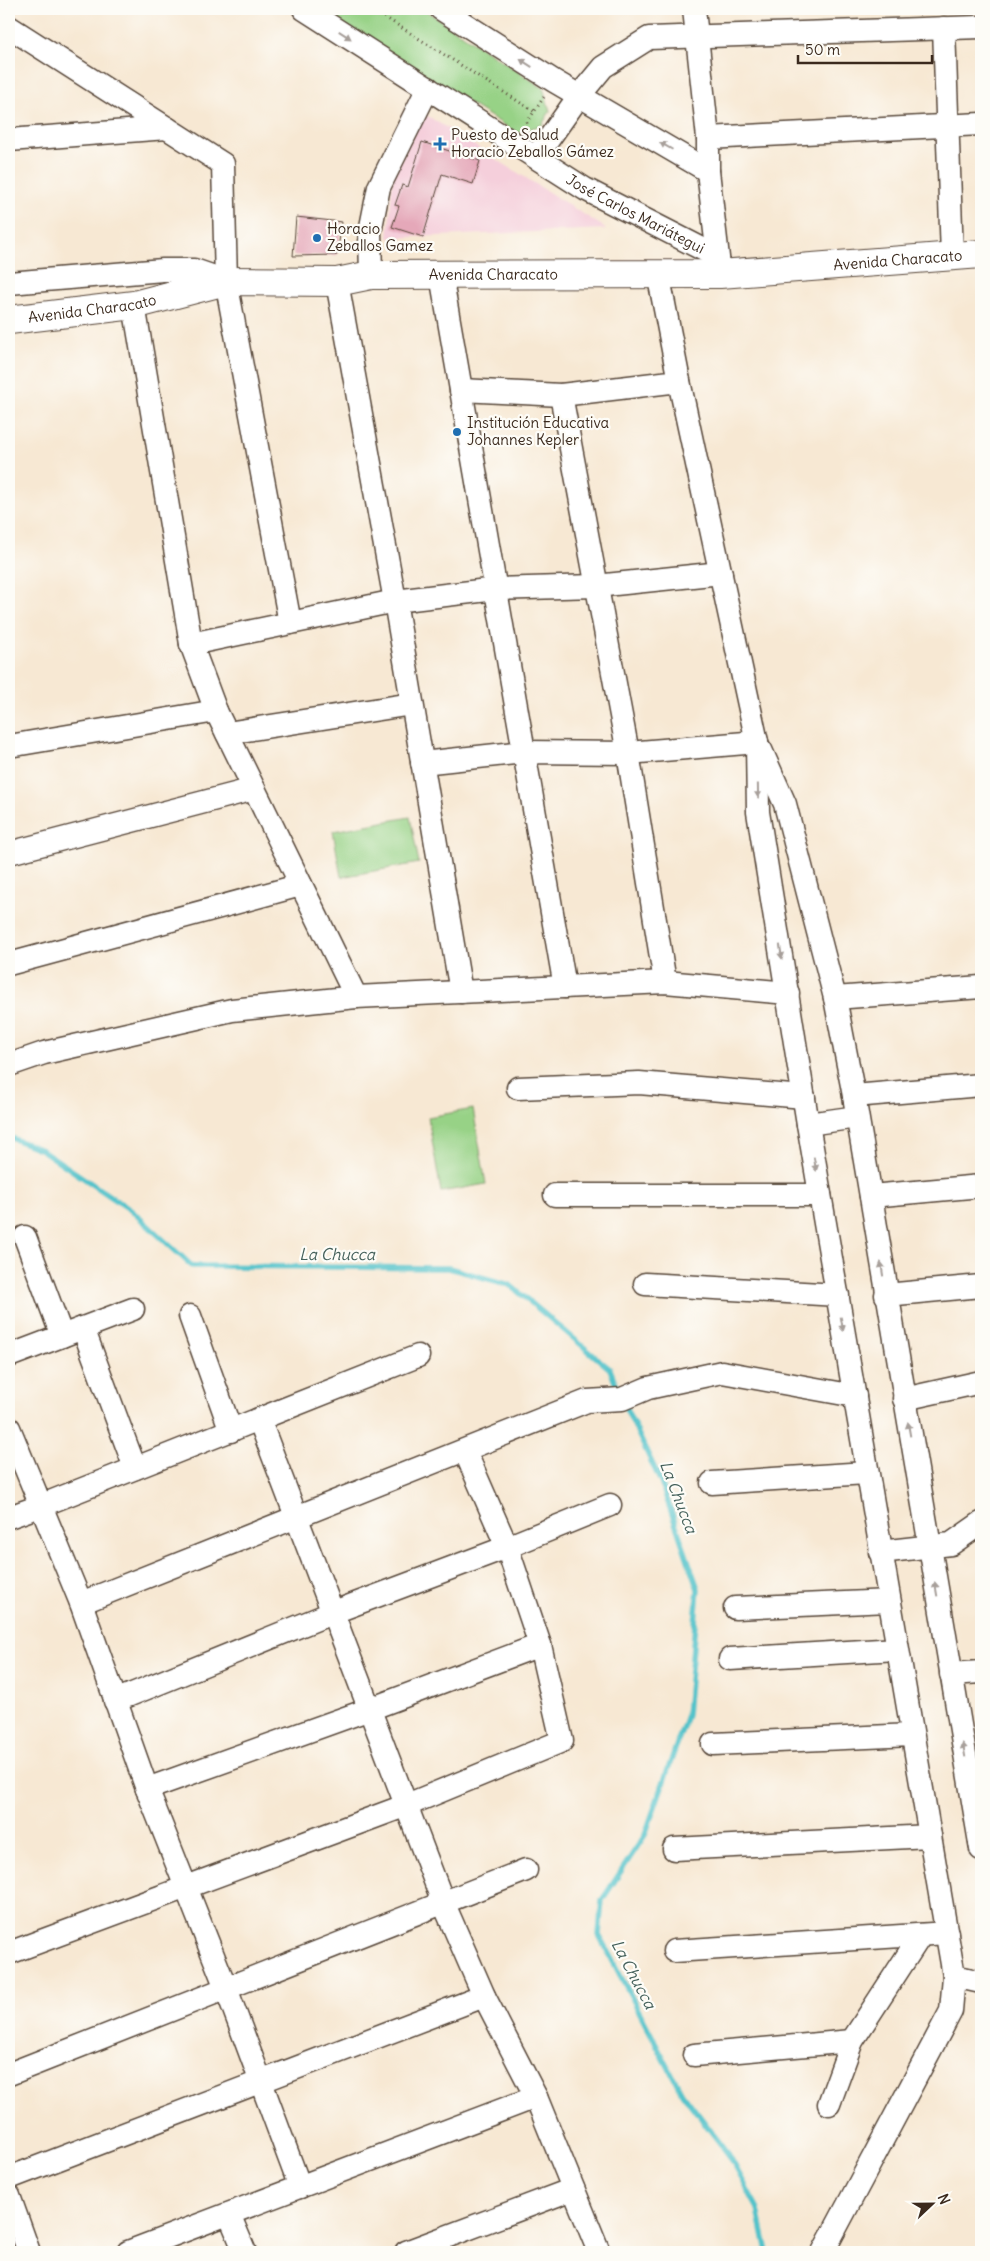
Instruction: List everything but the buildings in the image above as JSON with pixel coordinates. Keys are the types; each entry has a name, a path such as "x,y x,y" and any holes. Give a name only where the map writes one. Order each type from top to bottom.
{"main road":[{"name":"Avenida Characato","path":"9,320 134,306 226,282 337,282 371,275 658,273 718,265 981,254"}],"street":[{"name":"José Carlos Mariátegui","path":"304,9 584,189 718,265"},
{"path":"441,9 465,15 554,81 708,171"},
{"path":"694,9 708,138 708,171 718,265"},
{"path":"9,27 223,164 226,282 290,623"},
{"path":"536,157 579,96 603,67 649,38 981,27"},
{"path":"944,28 952,256"},
{"path":"371,275 370,232 379,187 428,88"},
{"path":"708,138 981,124"},
{"path":"9,140 167,128"},
{"path":"9,283 163,270 194,270 226,282"},
{"path":"658,273 679,382 758,742 785,804 835,998 871,1196 929,1545 975,1782 981,1849"},
{"path":"441,275 565,987"},
{"path":"337,282 395,601 461,992"},
{"path":"134,306 191,644 216,711 356,997"},
{"path":"461,390 561,395 679,382"},
{"path":"561,395 628,753 666,982"},
{"path":"191,644 395,601 496,589 596,586 721,573"},
{"path":"227,733 412,704"},
{"path":"9,746 216,711"},
{"path":"422,763 524,752 628,753 758,742"},
{"path":"758,742 758,812 808,1124 855,1396 866,1473 954,1976 951,2011 823,2252"},
{"path":"9,853 254,789"},
{"path":"9,964 301,885"},
{"path":"9,1065 44,1053 232,1010 356,997 666,982 788,993"},
{"path":"835,998 981,987"},
{"path":"518,1088 639,1083 804,1097"},
{"path":"808,1124 855,1107 981,1084"},
{"path":"871,1196 981,1186"},
{"path":"555,1195 820,1195"},
{"path":"25,1237 62,1336"},
{"path":"645,1284 838,1295"},
{"path":"886,1295 981,1286"},
{"path":"9,1356 133,1309"},
{"path":"190,1316 231,1431"},
{"path":"83,1328 135,1468"},
{"path":"9,1517 418,1356"},
{"path":"80,1602 586,1402 622,1399 648,1388 722,1372 855,1396"},
{"path":"904,1399 981,1382"},
{"path":"259,1419 443,1902 484,1996 536,2097 599,2252"},
{"path":"9,1428 80,1602 147,1789 226,1988 300,2187"},
{"path":"9,1953 407,1805 562,1741 540,1644 507,1547 465,1451"},
{"path":"712,1483 866,1473"},
{"path":"115,1702 334,1612 507,1547 610,1504"},
{"path":"880,1552 951,1544 981,1523"},
{"path":"735,1608 889,1601"},
{"path":"147,1789 370,1709 540,1644"},
{"path":"730,1659 897,1649"},
{"path":"955,1674 981,1658"},
{"path":"955,1674 981,1672"},
{"path":"713,1744 912,1735"},
{"path":"674,1849 930,1836"},
{"path":"9,2074 526,1870"},
{"path":"674,1952 947,1933"},
{"path":"829,2104 852,2041 921,1935"},
{"path":"954,1976 981,1982"},
{"path":"9,2178 484,1996"},
{"path":"694,2055 852,2041"},
{"path":"128,2252 536,2097"},
{"path":"406,2252 573,2189"},
{"path":"9,2196 29,2252"},
{"path":"229,2214 244,2252"}],"path":[{"path":"372,9 535,112"},
{"path":"513,142 535,112 554,81"}],"shaded area":[{"name":"Puesto de Salud Horacio Zeballos Gámez","path":"423,113 607,229 388,238 393,176"}],"green space":[{"path":"318,9 423,9 543,88 550,111 542,125 517,133"},
{"path":"410,817 419,863 341,877 333,831"},
{"path":"473,1109 486,1184 441,1192 428,1117"}],"waterway":[{"name":"La Chucca","path":"9,1137 42,1150 132,1211 192,1266 449,1268 510,1285 610,1369 619,1393"},
{"name":"La Chucca","path":"624,1404 661,1482 698,1589 687,1715 645,1835 602,1900 599,1935 682,2093 729,2155 758,2209 767,2252"}],"place":[{"name":"Puesto de Salud Horacio Zeballos Gámez","path":"440,144"},
{"name":"Horacio Zeballos Gamez","path":"317,238"},
{"name":"Institución Educativa Johannes Kepler","path":"457,432"}]}
